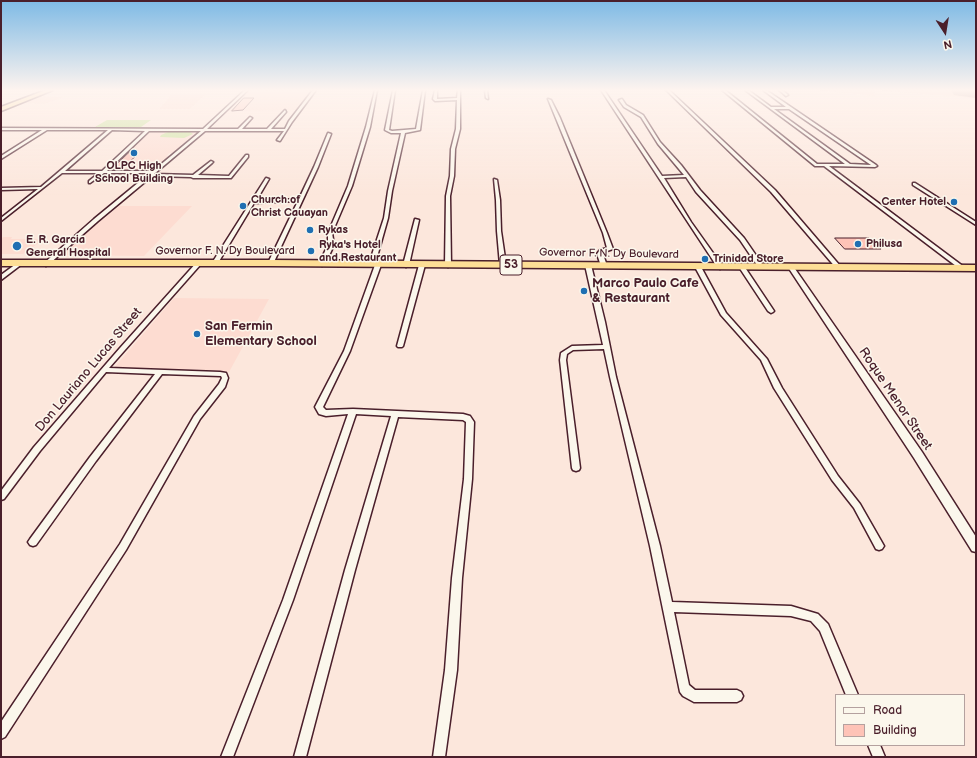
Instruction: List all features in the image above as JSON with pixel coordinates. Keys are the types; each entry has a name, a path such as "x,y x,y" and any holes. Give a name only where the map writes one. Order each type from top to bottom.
{"highway":[{"name":"Governor F. N. Dy Boulevard","path":"1,263 270,263 976,268"}],"street":[{"path":"46,264 76,236 209,125"},
{"path":"240,129 243,125"},
{"path":"269,129 272,125"},
{"path":"279,140 288,125"},
{"path":"322,264 332,245 330,234 350,186 368,125"},
{"path":"388,125 387,130 390,132 418,130 419,125"},
{"path":"448,265 448,196 452,176 453,149 458,125"},
{"path":"561,125 610,249 602,251 600,254 604,266"},
{"path":"626,125 720,267"},
{"path":"648,125 659,144 698,191 742,239 761,267"},
{"path":"704,125 773,191 839,268"},
{"path":"767,125 816,164 826,166 874,166 815,125"},
{"path":"795,125 850,166"},
{"path":"1,129 286,130"},
{"path":"1,158 46,129"},
{"path":"1,220 42,188 112,129"},
{"path":"90,182 103,172 148,130"},
{"path":"403,132 390,191 386,218 375,264 347,351 319,407 322,412 326,414 353,411 463,417 467,418 470,425 468,479 457,578 451,670 439,757"},
{"path":"270,263 316,167 329,134"},
{"path":"61,172 103,172 194,177 230,177 247,156"},
{"path":"194,177 211,162"},
{"path":"826,166 962,268"},
{"path":"661,177 687,176"},
{"path":"215,263 267,180"},
{"path":"495,180 503,265"},
{"path":"914,184 976,224"},
{"path":"1,189 42,188"},
{"path":"254,202 300,200"},
{"path":"406,265 417,220"},
{"path":"1,278 20,263"},
{"name":"Don Lauriano Lucas Street","path":"2,493 104,370 199,263"},
{"path":"400,346 422,265"},
{"path":"588,266 613,377 655,546 682,680 687,692 694,696 737,696"},
{"path":"698,267 723,314 764,359 778,388 831,472 857,506 879,546"},
{"path":"742,267 771,312"},
{"name":"Roque Menor Street","path":"790,267 918,455 976,547"},
{"path":"576,468 562,360 564,353 572,348 607,347"},
{"path":"1,733 123,547 198,418 222,385 224,378 224,376 220,374 104,370"},
{"path":"33,542 93,459 160,372"},
{"path":"227,757 288,600 353,411"},
{"path":"300,757 350,570 395,414"},
{"path":"668,607 791,611 814,617 824,628 852,694"},
{"path":"874,746 879,757"}],"shaded area":[{"path":"150,130 199,131 173,153 169,153 167,156 169,157 152,171 107,171"},
{"path":"119,206 192,206 144,256 59,255"},
{"name":"E. R. Garcia General Hospital","path":"12,237 11,239 44,239 23,254 1,254 1,238"},
{"name":"San Fermin Elementary School","path":"174,298 269,299 229,372 113,369"}],"green space":[{"path":"98,125 143,125 141,127 95,127"},
{"path":"168,132 190,132 193,134 184,138 160,137"}],"building":[{"path":"132,150 137,155 120,170 111,170"},
{"name":"Philusa","path":"835,238 869,238 881,249 845,249"}],"place":[{"name":"OLPC High School Building","path":"134,153"},
{"name":"Center Hotel","path":"954,202"},
{"name":"Church of Christ Cauayan","path":"243,206"},
{"name":"Rykas","path":"310,230"},
{"name":"Philusa","path":"858,244"},
{"name":"E. R. Garcia General Hospital","path":"17,246"},
{"name":"Ryka's Hotel and Restaurant","path":"311,251"},
{"name":"Trinidad Store","path":"705,259"},
{"name":"Marco Paulo Cafe & Restaurant","path":"584,291"},
{"name":"San Fermin Elementary School","path":"197,334"}]}
